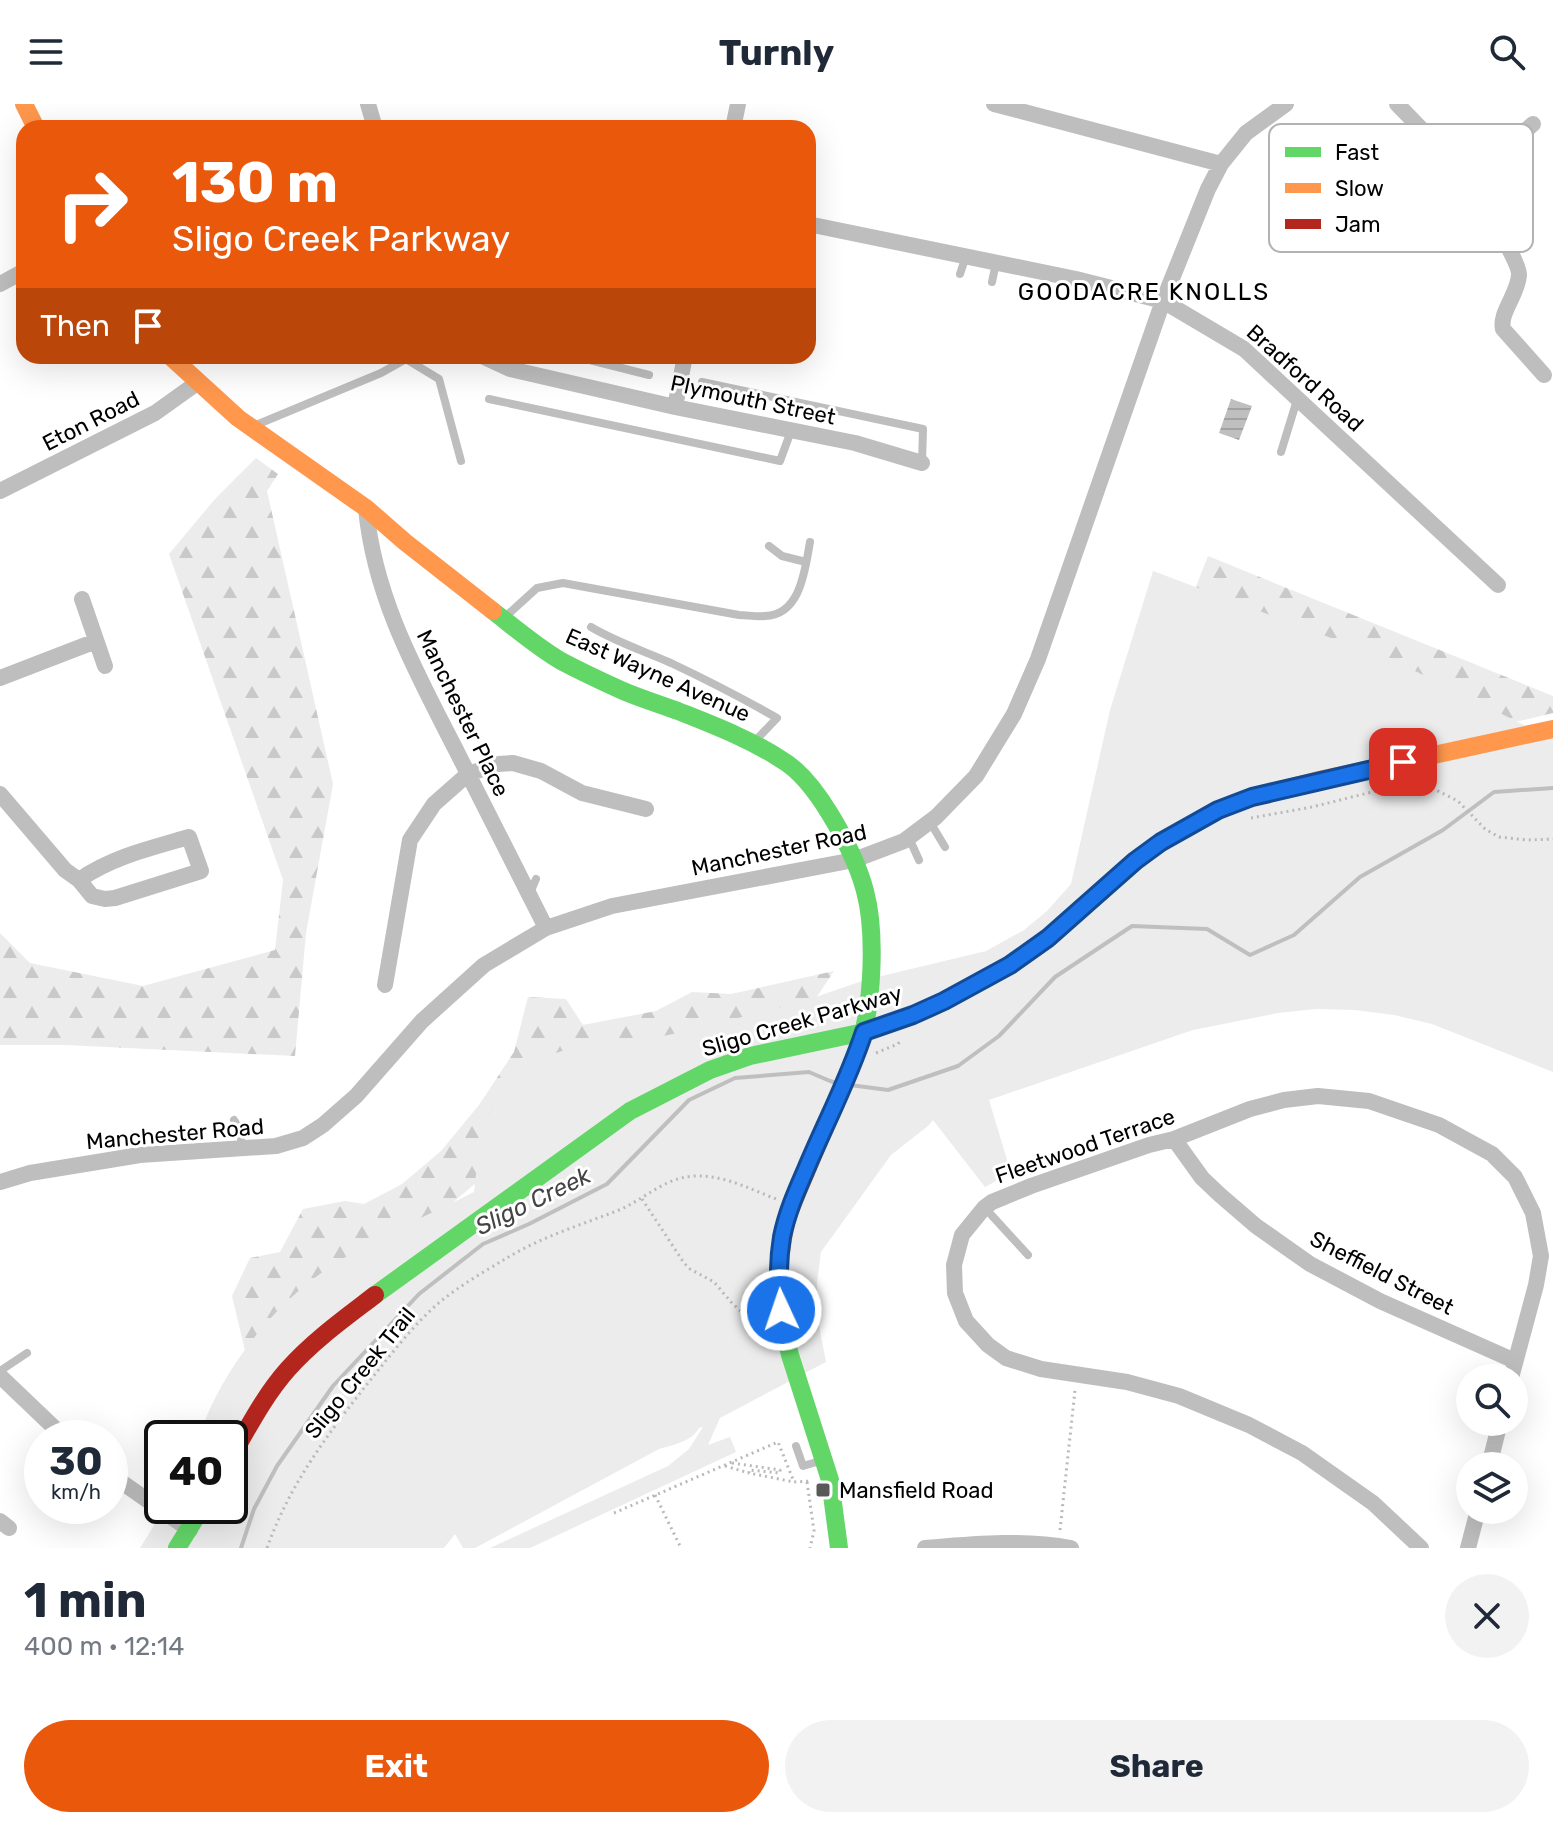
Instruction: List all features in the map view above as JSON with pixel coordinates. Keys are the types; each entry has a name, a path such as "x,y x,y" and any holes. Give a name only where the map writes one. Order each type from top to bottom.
{"street":[{"path":"994,104 1221,164"},
{"name":"Manchester Road","path":"0,1182 30,1173 140,1155 276,1146 303,1138 356,1096 422,1021 484,965 546,928 612,906 854,860 904,841 930,822 976,776 1014,714 1038,659 1163,301 1208,189 1221,164 1246,133 1286,104"},
{"path":"1397,104 1416,124"},
{"name":"Bradford Road","path":"816,226 1076,279 1163,301 1244,349 1498,585"},
{"path":"1509,252 1520,273 1514,296 1502,320 1503,329 1544,375"},
{"name":"East Wayne Avenue","path":"178,364 251,427 366,508 405,542 560,660 623,691 718,727 785,761 819,796 846,842 865,891 871,932 864,1032 796,1192 783,1234 779,1271 781,1310 790,1355 825,1459 839,1548"},
{"name":"Plymouth Street","path":"499,364 675,407 855,443 922,463"},
{"path":"675,407 683,364"},
{"name":"Eton Road","path":"0,491 155,413 197,383"},
{"name":"Manchester Place","path":"366,508 369,542 383,596 417,674 546,928"},
{"path":"82,599 105,666"},
{"path":"0,678 96,641"},
{"name":"Sligo Creek Parkway","path":"248,1428 288,1369 327,1331 630,1111 683,1082 750,1056 864,1032 944,1001 1010,965 1048,938 1135,861 1161,842 1218,810 1252,797 1319,780 1553,729"},
{"path":"385,985 410,840 434,804 468,774 498,764 513,763 541,771 582,793 646,809"},
{"path":"0,794 65,870 79,880 92,896 115,898 201,871 189,837 127,855 79,880"},
{"name":"Fleetwood Terrace","path":"1421,1548 1373,1503 1302,1453 1249,1425 1179,1396 1127,1382 1041,1369 1006,1358 988,1345 966,1321 955,1293 954,1265 962,1235 992,1202 1149,1145 1174,1139 1250,1109 1284,1100 1318,1096 1369,1101 1439,1125 1492,1154 1515,1177 1533,1213 1541,1256 1514,1364"},
{"name":"Sheffield Street","path":"1174,1139 1202,1178 1220,1195 1256,1226 1310,1264 1380,1301 1515,1361"},
{"path":"0,1374 47,1420"},
{"path":"128,1487 190,1530"},
{"path":"177,1548 193,1524"},
{"path":"1468,1548 1474,1524"},
{"path":"925,1548 1016,1544 1071,1548"}],"lane":[{"path":"960,274 966,256"},
{"path":"992,282 997,262"},
{"path":"251,427 397,364"},
{"path":"414,364 439,379 461,461"},
{"path":"606,364 649,375"},
{"path":"702,382 923,429 922,463"},
{"path":"489,399 780,461 791,430"},
{"path":"1281,452 1298,399"},
{"path":"504,617 537,588 563,583 739,615 768,617 785,609 798,593 810,542"},
{"path":"769,546 782,556 806,562"},
{"path":"591,627 611,639 729,690 777,718 752,744"},
{"path":"930,822 945,847"},
{"path":"909,838 919,860"},
{"path":"234,1120 240,1130 242,1148"},
{"path":"984,1208 1028,1255"},
{"path":"758,1327 768,1313 781,1310"},
{"path":"0,1374 27,1353"},
{"path":"796,1446 803,1466 825,1459"}],"path":[{"path":"1276,813 1412,782 1458,801 1485,829 1499,837 1553,839"},
{"name":"Sligo Creek Trail","path":"267,1548 291,1493 321,1444 397,1347 441,1301 525,1247 642,1199 670,1181 694,1176 720,1178 784,1201"},
{"path":"642,1199 684,1263 714,1282 758,1327"},
{"path":"1060,1530 1077,1375"},
{"path":"614,1513 778,1442 794,1482"},
{"path":"729,1462 780,1470 780,1473 749,1470 749,1473"},
{"path":"723,1465 749,1473 807,1482 814,1531 810,1548"},
{"path":"655,1495 681,1548"}],"green space":[{"path":"256,458 278,474 267,491 333,784 306,933 295,1056 66,1045 0,1045 0,933 30,963 143,986 275,950 283,880 169,554 215,499"},
{"path":"1208,556 1553,696 1553,713 1427,743 1090,855"},
{"path":"1153,571 1403,665 1528,727 1553,721 1553,1072 1432,1024 1355,1010 1316,1009 1278,1013 1193,1030 989,1100 1011,1173 985,1187 933,1120 891,1155 821,1252 817,1315 826,1362 720,1418 708,1445 730,1437 736,1452 530,1548 490,1548 668,1466 689,1449 703,1427 687,1440 659,1449 475,1548 463,1548 455,1534 444,1548 140,1548 155,1524 248,1524 248,1420 205,1420 223,1384 257,1334 322,1272 378,1239 474,1192 480,1139 487,1118 503,1089 528,1067 568,1049 639,1041 687,1031 804,1001 865,980 986,951 1024,930 1047,911 1071,884 1110,710"},
{"path":"834,971 810,1007 489,1172 249,1367 232,1296 250,1258 280,1252 303,1209 345,1201 364,1204 402,1184 441,1151 479,1105 514,1052 528,997 566,999 583,1025 656,1011 692,992 731,994"}],"shaded area":[{"path":"1231,399 1252,406 1239,440 1219,433"}],"waterway":[{"name":"Sligo Creek","path":"850,1085 888,1090 958,1066 999,1036 1055,977 1132,926 1207,929 1250,955 1294,935 1360,877 1443,830 1494,792 1553,788"},
{"name":"Sligo Creek","path":"241,1548 254,1509 277,1466 333,1386 419,1294 483,1244 607,1184 689,1100 735,1078 809,1072 837,1083"}],"traffic: fast":[{"path":"493,611 561,661 628,693 744,739 789,765 809,784 850,851 862,881 868,908 872,948 870,990 859,1047"},
{"path":"375,1295 630,1111 710,1070 750,1056 864,1032 944,1001 1010,965 1048,938 1147,852"},
{"path":"780,1301 790,1355 830,1480 839,1548"},
{"path":"177,1548 192,1524"}],"traffic: slow":[{"path":"24,104 32,120"},
{"path":"179,364 238,418 366,508 493,611"},
{"path":"1147,852 1218,810 1252,797 1553,729"},
{"path":"780,1301 780,1258 788,1215 859,1047"}],"traffic: jam":[{"path":"248,1428 279,1379 298,1358 375,1295"}],"place":[{"name":"Mansfield Road","path":"823,1490"}],"district":[{"name":"GOODACRE KNOLLS","path":"1144,292"}],"route":[{"path":"781,1310 780,1250 788,1215 864,1032 944,1001 1010,965 1048,938 1135,861 1161,842 1218,810 1252,797 1403,762"}]}
